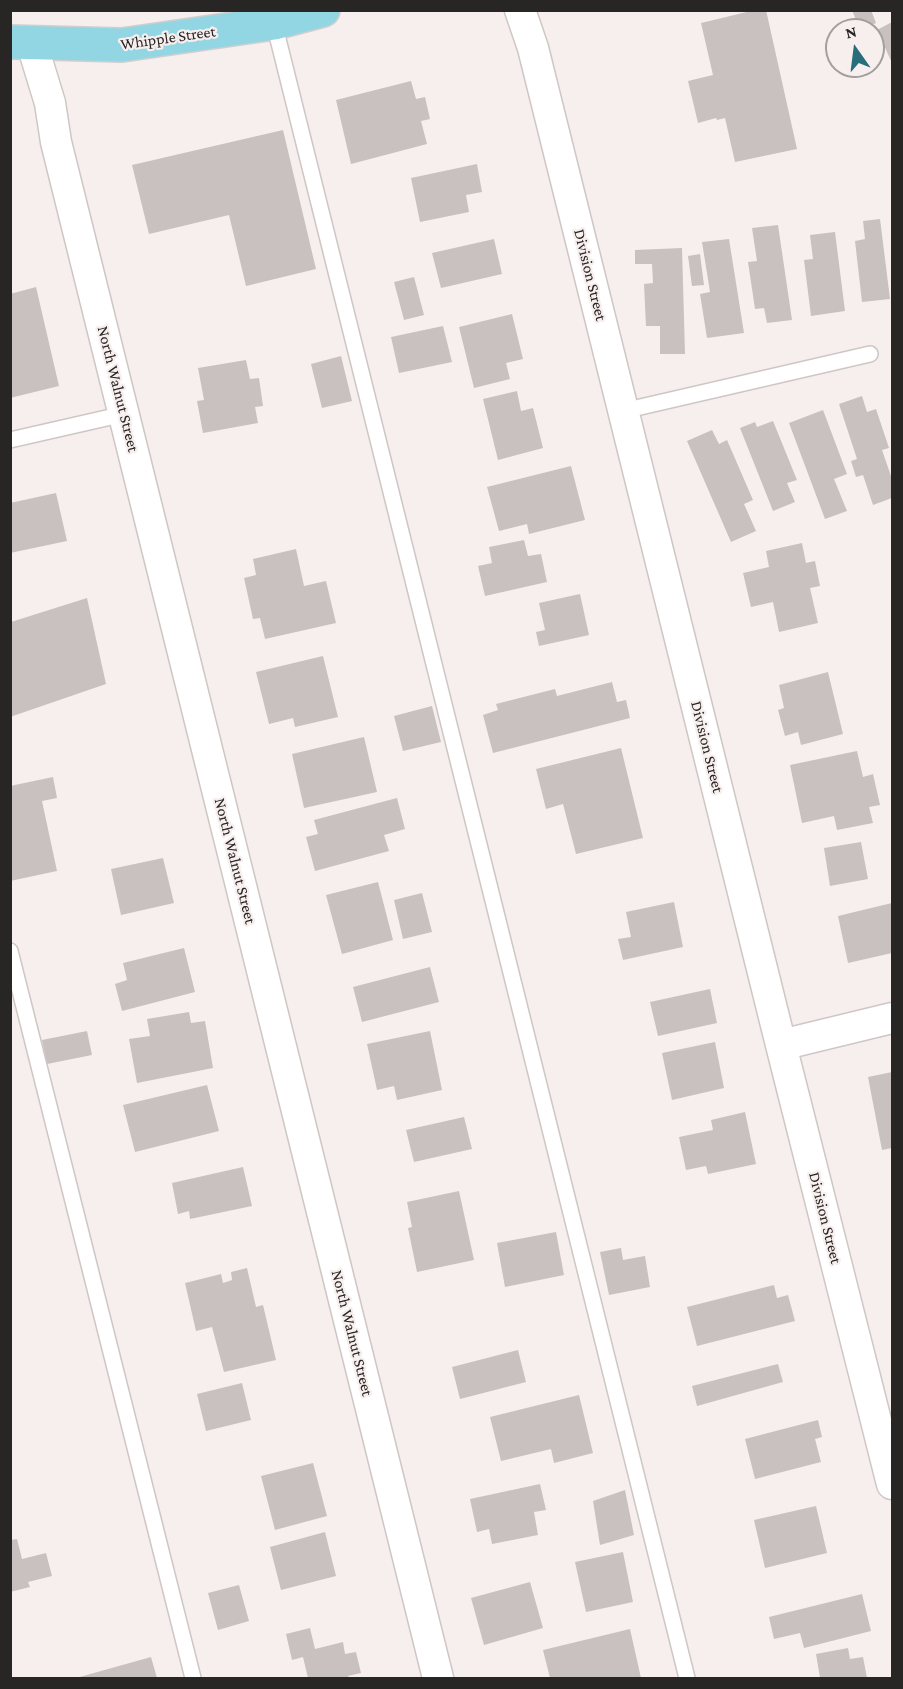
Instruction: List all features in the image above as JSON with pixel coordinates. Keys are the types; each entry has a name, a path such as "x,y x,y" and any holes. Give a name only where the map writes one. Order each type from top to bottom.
{"main road":[{"name":"Whipple Street","path":"21,43 122,45 274,22 323,10"}],"street":[{"name":"Division Street","path":"520,10 533,48 892,1484"},
{"name":"North Walnut Street","path":"21,43 50,103 56,142 438,1678"},
{"path":"781,1045 892,1018"}],"lane":[{"path":"274,22 687,1678"},
{"path":"623,411 870,354"},
{"path":"10,440 124,414"},
{"path":"10,951 193,1678"}],"building":[{"path":"755,10 766,10 797,149 735,162 725,118 698,123 688,81 713,75 701,23"},
{"path":"852,10 871,10 874,18 855,18"},
{"path":"892,22 892,63 885,48 885,26"},
{"path":"411,81 416,99 425,97 430,119 421,121 427,144 351,164 336,100"},
{"path":"283,130 316,269 246,286 229,215 149,234 132,165"},
{"path":"477,164 482,192 466,195 469,212 420,222 411,178"},
{"path":"880,219 890,299 862,302 855,241 865,239 863,221"},
{"path":"778,225 792,320 767,323 764,308 755,309 748,262 757,261 752,228"},
{"path":"835,232 845,311 811,316 804,260 813,259 810,235"},
{"path":"494,239 502,274 441,288 432,253"},
{"path":"729,239 744,333 707,338 700,294 710,292 702,242"},
{"path":"682,248 685,354 660,354 660,326 646,326 644,284 653,283 652,264 635,264 635,250"},
{"path":"700,254 704,285 692,286 688,256"},
{"path":"414,277 424,315 404,320 394,282"},
{"path":"36,287 59,386 10,398 10,294"},
{"path":"512,314 523,359 506,363 510,379 474,388 459,327"},
{"path":"443,326 452,362 399,373 391,337"},
{"path":"341,356 352,401 322,408 311,364"},
{"path":"246,360 250,379 259,378 263,406 255,407 258,423 203,433 197,401 204,400 198,368"},
{"path":"517,391 521,411 533,408 543,448 498,460 483,399"},
{"path":"862,396 867,412 876,409 889,448 882,450 892,475 892,498 873,505 863,475 856,477 851,461 857,459 839,404"},
{"path":"823,410 847,474 834,479 847,511 825,519 789,423"},
{"path":"773,421 797,480 787,483 795,502 773,511 740,428 755,422 757,427"},
{"path":"712,430 719,444 727,440 753,500 744,504 756,531 731,542 687,441"},
{"path":"571,466 585,520 529,534 527,524 499,531 487,487"},
{"path":"56,493 67,541 10,553 10,503"},
{"path":"524,540 528,556 541,554 547,582 485,596 478,566 492,563 489,547"},
{"path":"802,543 806,563 815,561 820,586 810,588 818,623 779,632 773,602 751,607 743,573 769,567 766,551"},
{"path":"296,549 304,586 326,581 336,623 265,639 260,618 253,619 244,578 256,575 253,559"},
{"path":"580,594 589,635 539,646 536,632 545,630 539,603"},
{"path":"87,598 106,684 10,717 11,622"},
{"path":"323,656 338,717 295,727 293,718 269,724 256,672"},
{"path":"828,672 843,734 801,745 798,732 785,736 778,710 784,708 779,685"},
{"path":"612,682 617,702 626,700 630,718 493,753 483,715 498,710 496,704 555,689 557,696"},
{"path":"432,706 441,742 403,751 394,716"},
{"path":"364,737 377,792 304,808 292,754"},
{"path":"621,748 643,838 576,854 563,804 546,809 536,769"},
{"path":"857,751 863,777 873,774 880,805 869,807 873,823 837,830 834,816 802,823 790,765"},
{"path":"53,777 57,798 42,801 57,871 10,881 10,810 12,810 10,786"},
{"path":"397,798 405,829 384,835 389,851 315,871 306,837 318,834 314,820"},
{"path":"861,842 868,879 830,886 824,848"},
{"path":"163,858 174,903 121,915 111,869"},
{"path":"378,882 393,940 342,954 326,895"},
{"path":"422,893 432,932 403,939 394,900"},
{"path":"674,902 683,947 623,960 618,939 631,937 626,912"},
{"path":"892,903 892,953 848,963 838,916"},
{"path":"184,948 195,992 122,1011 115,984 127,980 123,963"},
{"path":"430,967 439,1002 362,1022 353,987"},
{"path":"710,989 717,1023 658,1036 650,1002"},
{"path":"189,1012 191,1023 205,1021 213,1068 137,1083 129,1039 150,1036 147,1019"},
{"path":"87,1031 92,1055 47,1064 42,1040"},
{"path":"430,1031 442,1090 397,1100 394,1086 377,1090 367,1044"},
{"path":"715,1042 724,1088 672,1100 662,1053"},
{"path":"892,1072 892,1148 882,1150 868,1077"},
{"path":"207,1085 219,1131 135,1152 123,1105"},
{"path":"745,1112 756,1164 708,1174 706,1166 686,1170 679,1137 713,1130 711,1120"},
{"path":"464,1117 472,1149 414,1162 406,1130"},
{"path":"243,1167 252,1206 190,1219 189,1211 178,1214 172,1183"},
{"path":"459,1191 474,1260 417,1272 408,1228 412,1227 407,1202"},
{"path":"556,1232 564,1275 505,1287 497,1243"},
{"path":"621,1248 623,1260 645,1256 650,1287 609,1295 600,1252"},
{"path":"247,1268 256,1307 263,1305 276,1360 224,1372 212,1327 196,1331 185,1283 221,1274 223,1283 232,1280 231,1272"},
{"path":"774,1285 777,1298 788,1295 795,1321 697,1346 687,1307"},
{"path":"518,1350 526,1382 460,1399 452,1367"},
{"path":"778,1364 783,1382 697,1406 692,1386"},
{"path":"242,1383 251,1420 206,1431 197,1394"},
{"path":"579,1395 593,1453 554,1463 551,1449 501,1461 490,1417"},
{"path":"818,1420 822,1437 815,1439 821,1462 755,1479 745,1439"},
{"path":"313,1463 327,1516 275,1530 261,1476"},
{"path":"540,1484 546,1510 534,1512 538,1535 492,1544 489,1529 477,1532 470,1499"},
{"path":"625,1490 634,1535 600,1545 593,1501"},
{"path":"816,1506 827,1553 765,1568 754,1520"},
{"path":"325,1532 336,1576 281,1590 270,1547"},
{"path":"17,1539 22,1559 46,1553 52,1576 28,1582 30,1587 10,1592 10,1540"},
{"path":"623,1552 633,1602 586,1612 575,1562"},
{"path":"530,1582 543,1628 484,1645 471,1598"},
{"path":"239,1585 249,1621 218,1630 208,1593"},
{"path":"862,1594 871,1631 804,1648 800,1633 774,1639 769,1617"},
{"path":"310,1628 315,1649 343,1642 345,1654 356,1652 361,1673 348,1676 349,1678 308,1678 303,1657 292,1660 286,1634"},
{"path":"630,1629 641,1678 550,1678 543,1650"},
{"path":"848,1648 850,1659 863,1657 867,1678 820,1678 816,1654"},
{"path":"151,1657 157,1678 76,1678"}]}
